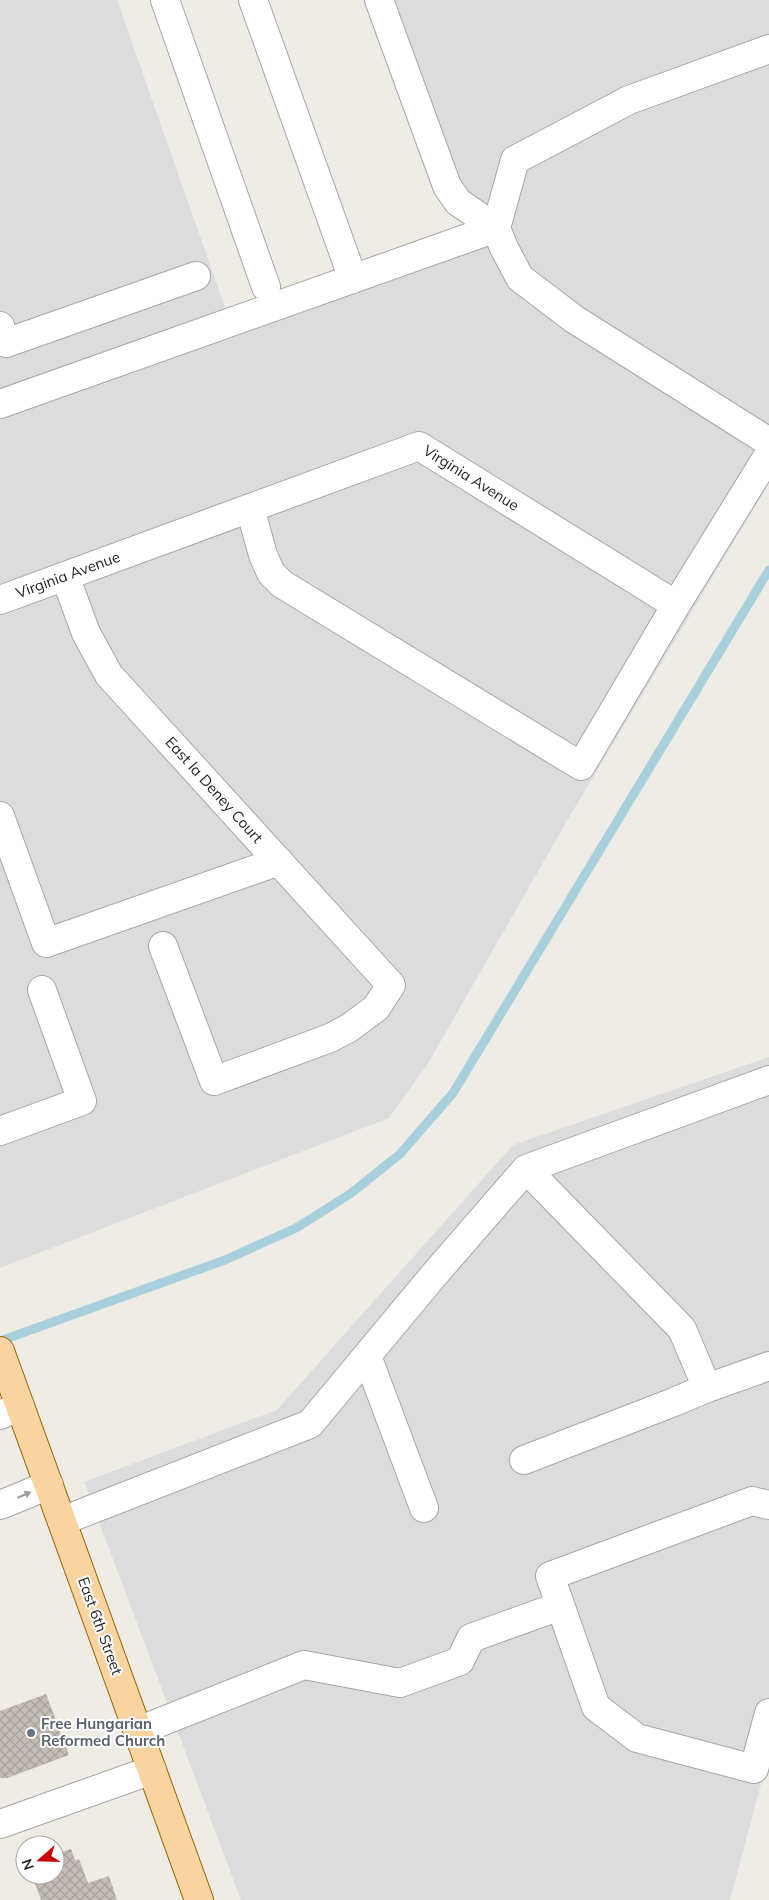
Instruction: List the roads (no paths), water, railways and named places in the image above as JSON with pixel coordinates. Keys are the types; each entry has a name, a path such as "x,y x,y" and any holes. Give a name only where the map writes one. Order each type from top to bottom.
{"main road":[{"name":"East 6th Street","path":"0,1351 11,1404 49,1485 199,1900"}],"street":[{"path":"165,0 266,287"},
{"path":"253,0 353,279"},
{"path":"379,0 447,186 458,202 496,228 520,278 574,319 769,442"},
{"path":"496,228 514,160 629,100 769,49"},
{"path":"0,404 496,228"},
{"path":"0,326 6,343 196,276"},
{"name":"Virginia Avenue","path":"0,600 419,446 676,605"},
{"path":"250,508 263,555 271,573 282,584 581,766 676,605 769,454"},
{"name":"East la Deney Court","path":"65,576 86,633 109,675 391,985 376,1008 349,1028 330,1038 214,1081 163,946"},
{"path":"0,816 46,943 279,861"},
{"path":"0,1131 82,1101 42,990"},
{"path":"62,1521 310,1424 434,1275 526,1170 769,1080"},
{"path":"526,1170 682,1329 707,1388"},
{"path":"367,1356 424,1508"},
{"path":"524,1460 707,1388 769,1366"},
{"path":"0,1505 49,1485"},
{"path":"769,1505 752,1501 550,1576 596,1707 637,1738 754,1769 769,1713"},
{"path":"138,1731 304,1665 400,1683 460,1661 471,1638 560,1606"},
{"path":"0,1824 152,1770"}],"waterway":[{"path":"0,1341 225,1260 296,1228 350,1194 400,1154 453,1093 769,570"}],"place":[{"name":"Free Hungarian Reformed Church","path":"31,1733"}]}
